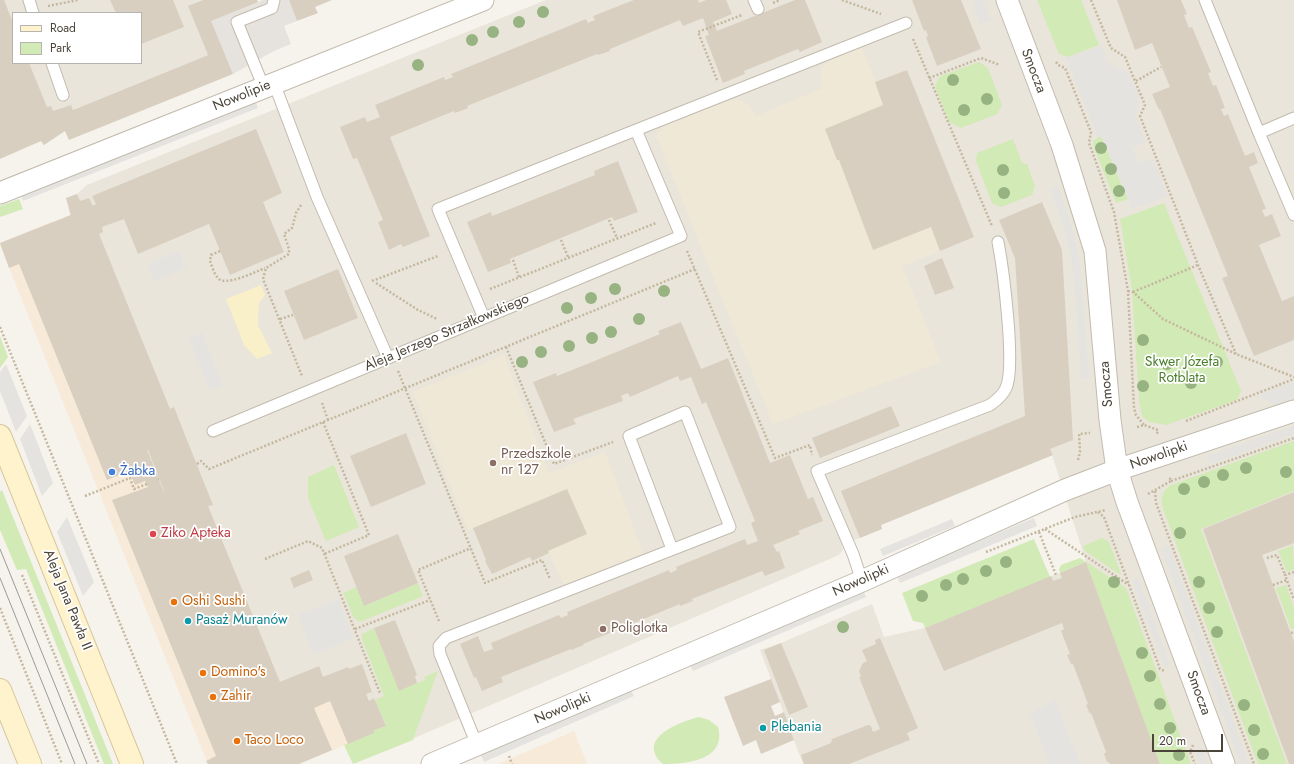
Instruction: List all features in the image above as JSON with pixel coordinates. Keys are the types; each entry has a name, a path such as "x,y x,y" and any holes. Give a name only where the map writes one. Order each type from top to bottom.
{"main road":[{"name":"Aleja Jana Pawła II","path":"1,444 132,764"},
{"path":"0,690 30,764"}],"street":[{"name":"Nowolipie","path":"0,193 483,0"},
{"name":"Smocza","path":"1007,0 1062,145 1095,251 1110,420 1117,470 1127,502 1224,764"},
{"name":"Nowolipki","path":"432,764 862,581 1065,490 1117,470 1294,411"}],"lane":[{"path":"274,0 272,8 237,22 269,86 355,287 390,357"},
{"path":"1205,0 1294,215"},
{"path":"484,318 438,209 722,94 906,23"},
{"path":"52,64 63,95"},
{"path":"1259,133 1294,118"},
{"path":"636,130 681,236"},
{"name":"Aleja Jerzego Strzałkowskiego","path":"213,431 681,236"},
{"path":"862,581 853,554 817,471 990,405 1000,398 1006,388 1010,366 1003,266 998,242"},
{"path":"477,745 440,654 439,646 446,638 730,527 685,412 629,436 672,549"}],"path":[{"path":"31,7 78,0"},
{"path":"842,0 906,23"},
{"path":"1091,0 1111,48 1125,57 1136,81 1145,105 1140,116 1198,265 1236,354"},
{"path":"722,94 698,32 733,18"},
{"path":"915,46 998,242"},
{"path":"928,78 981,58 1000,66"},
{"path":"1136,81 1161,67"},
{"path":"220,251 212,255 210,261 218,278 223,281 230,281 266,268 289,254 290,249 285,232 292,228 296,213 303,203 317,197"},
{"path":"475,295 673,216"},
{"path":"609,220 618,238"},
{"path":"681,236 774,458 810,445"},
{"path":"561,240 568,258"},
{"path":"355,287 456,250"},
{"path":"513,260 520,277"},
{"path":"1134,292 1198,265"},
{"path":"266,268 264,279 308,391"},
{"path":"197,464 202,461 210,469 695,269"},
{"path":"371,281 418,310 457,329"},
{"path":"1128,290 1134,292 1162,319 1236,354 1294,378"},
{"path":"280,319 293,314"},
{"path":"0,327 177,764"},
{"path":"506,347 554,464 629,436"},
{"path":"390,357 405,388 485,583 542,560 545,568"},
{"path":"1180,423 1294,378"},
{"path":"323,422 369,535 324,554"},
{"path":"1137,427 1144,425 1159,430 1157,436"},
{"path":"1074,464 1080,456 1079,434 1091,433"},
{"path":"1146,495 1155,492 1163,484 1294,438"},
{"path":"1168,470 1171,481"},
{"path":"85,496 130,478 134,489 147,484"},
{"path":"1155,492 1156,503 1254,764"},
{"path":"1098,512 1104,517 1160,669 1166,672"},
{"path":"1045,529 1129,585"},
{"path":"1039,532 1056,575"},
{"path":"265,559 308,541 322,548 380,693"},
{"path":"446,638 418,570 471,548"},
{"path":"1267,558 1277,555 1294,600"},
{"path":"1285,575 1294,572"},
{"path":"22,575 99,764"},
{"path":"1273,585 1287,580"},
{"path":"355,629 430,600"},
{"path":"0,608 62,764"},
{"path":"1190,738 1193,745 1190,752 1195,764"},
{"path":"509,756 512,764"}],"shaded area":[{"path":"0,0 203,0 188,6 208,55 73,110 62,132 44,145 40,141 24,148"},
{"path":"203,0 257,0 258,2 263,0 289,0 297,21 284,26 291,44 272,52 233,74 222,49 208,55 188,6"},
{"path":"546,0 1294,0 1294,764 803,764 760,650 781,643 872,604 884,637 925,628 1086,562 1052,455 881,525 882,529 842,545 843,550 839,555 412,739 348,744 274,725 245,694 54,222 70,215 66,198 77,194 87,185"},
{"path":"974,0 983,0 991,21 980,25 973,6 976,4"},
{"path":"861,46 876,82 907,70 974,237 902,266 941,362 773,424 656,136 660,129 669,124 729,100 741,100 749,105 756,116 823,88 820,78 822,67 836,55"},
{"path":"1101,46 1107,62 1129,73 1140,97 1136,116 1146,142 1132,148 1139,163 1153,158 1168,196 1132,209 1101,136 1098,138 1066,58"},
{"path":"255,100 258,108 23,201 20,193"},
{"path":"1057,185 1071,224 1080,264 1089,378 1081,378 1074,278 1071,257 1062,221 1050,188"},
{"path":"53,221 182,537 274,725 330,701 348,744 299,764 208,764 0,245 0,243"},
{"path":"179,251 186,268 154,281 147,264"},
{"path":"202,333 223,386 210,391 189,338"},
{"name":"Przedszkole nr 127","path":"504,355 549,473 605,452 643,553 564,585 549,553 532,561 530,557 492,574 485,561 486,560 473,528 468,530 413,392"},
{"path":"6,364 27,416 16,432 0,391 0,372"},
{"path":"1294,382 1294,398 1274,405 1258,395"},
{"path":"30,424 53,483 42,496 20,439"},
{"path":"1294,426 1294,434 1210,464 1207,456"},
{"path":"67,517 94,582 83,596 57,532"},
{"path":"1034,518 1037,526 900,583 897,576"},
{"path":"952,519 955,526 883,556 880,549"},
{"path":"1169,546 1249,764 1241,764 1161,548"},
{"path":"1138,578 1170,664 1164,667 1132,581"},
{"path":"863,590 866,597 693,671 689,663"},
{"path":"338,599 354,638 313,655 298,615"},
{"path":"630,689 634,696 484,762 480,753"},
{"path":"1055,700 1080,764 1050,764 1030,714"},
{"path":"574,731 587,764 498,764 510,759"},
{"path":"1202,748 1207,764 1200,764 1195,750"}],"green space":[{"path":"1037,0 1081,0 1099,45 1068,57 1059,54"},
{"path":"979,62 988,68 1002,105 997,114 961,128 949,122 935,86 940,76"},
{"path":"1101,136 1128,199 1116,203 1093,145 1093,141"},
{"path":"1013,139 1022,163 1027,164 1035,186 1032,195 1001,207 992,203 976,161 977,153"},
{"path":"19,199 23,209 0,217 0,206"},
{"name":"Skwer Józefa Rotblata","path":"1164,203 1241,391 1237,400 1166,425 1149,422 1142,416 1139,401 1132,290 1120,219"},
{"path":"0,336 8,357 0,368"},
{"path":"1294,441 1294,491 1201,529 1287,764 1258,764 1163,509 1162,495 1171,485"},
{"path":"334,465 359,527 326,541 308,498 308,477"},
{"path":"2,490 113,764 104,764 26,569 17,570 0,530 0,492"},
{"path":"1102,538 1109,542 1121,574 1085,551 1083,546"},
{"path":"1034,539 1050,577 925,628 923,623 913,621 902,593"},
{"path":"1293,545 1294,569 1287,572 1278,551"},
{"path":"1080,558 1126,588 1191,764 1160,764 1086,562 1060,573 1059,569 1061,565"},
{"path":"418,583 423,596 360,622 354,618 343,593 357,587 364,606"},
{"path":"1286,585 1294,608 1294,628 1291,629 1276,588"},
{"path":"374,628 399,690 425,680 424,677 438,671 413,740 353,764 344,745 374,733 374,730 386,725 375,700 384,696 362,639 362,634"},
{"path":"699,717 709,720 718,727 719,738 717,747 703,758 683,763 663,764 656,755 654,747 657,739 671,727"}],"sand":[{"path":"261,285 265,295 259,303 258,325 272,353 257,359 244,345 226,299"}],"building":[{"path":"0,0 4,0 12,20 12,64 29,64 47,107 51,106 53,111 71,105 73,110 208,55 188,6 203,0 257,0 258,2 211,21 233,74 69,140 65,131 44,145 41,141 0,159"},
{"path":"110,0 173,0 184,27 142,44 142,12 116,12"},
{"path":"289,0 332,0 315,7 318,13 297,21"},
{"path":"634,0 698,0 699,3 706,0 726,0 732,14 713,22 717,31 795,0 805,0 822,42 800,52 798,49 744,71 745,74 723,83 705,36 709,35 703,18 683,26 680,20 610,49 610,51 597,54 467,106 468,108 455,113 454,111 390,137 430,236 403,247 401,244 389,250 378,222 383,220 357,158 353,159 340,127 365,117 367,122 380,117 375,105 444,77 445,80 453,77 451,74 586,19 588,23 595,20 593,16"},
{"path":"912,0 961,0 981,49 937,66 926,37 928,36 926,30 924,31"},
{"path":"1117,0 1181,0 1187,14 1184,15 1189,28 1192,27 1211,72 1208,73 1213,86 1216,85 1225,108 1221,109 1224,116 1228,114 1245,156 1254,152 1258,163 1249,167 1266,209 1262,210 1265,217 1272,214 1281,236 1259,245 1282,301 1294,296 1294,340 1254,356 1222,278 1228,276 1160,109 1159,110 1152,94 1170,87 1152,43 1135,50"},
{"path":"907,70 974,237 940,251 931,227 873,250 839,160 837,160 825,129 883,105 875,82"},
{"path":"256,129 282,193 263,202 284,252 230,275 209,224 138,254 124,219 102,227 103,232 99,234 170,409 174,407 213,505 208,506 280,682 319,666 323,677 348,667 349,669 362,664 372,692 366,694 369,701 374,698 386,726 374,730 374,733 348,744 330,701 314,708 332,750 299,764 208,764 206,761 216,756 112,500 148,487 145,481 135,485 129,471 107,480 19,264 9,268 0,243 71,215 66,198 77,194 80,201 89,198 93,206 96,204 92,196","holes":["147,450 148,450 165,493"]},
{"path":"618,161 638,212 614,221 612,217 510,259 511,263 488,272 467,222 491,212 492,216 595,175 594,171"},
{"path":"1042,202 1062,250 1073,440 1050,449 1053,455 881,525 882,529 860,538 841,491 1025,416 1015,258 999,220"},
{"path":"942,258 954,288 935,295 924,266"},
{"path":"338,269 358,318 304,340 284,291"},
{"path":"681,322 701,369 728,358 770,463 790,455 808,499 813,497 823,521 798,531 800,534 773,545 777,552 779,551 785,568 765,576 762,571 692,599 693,601 680,606 680,604 583,644 584,645 501,677 503,682 482,691 476,677 474,678 460,644 478,636 484,652 493,649 491,643 559,615 561,618 568,615 567,612 669,570 670,573 677,570 676,567 745,539 747,545 758,541 751,523 755,521 706,402 702,404 691,377 680,381 678,376 630,397 628,393 621,396 623,401 573,419 576,424 554,432 533,382 556,373 557,376 597,360 660,334 658,331"},
{"path":"891,406 900,426 820,458 812,438"},
{"path":"406,433 426,484 371,507 350,456"},
{"path":"567,489 587,534 548,551 549,553 532,561 530,557 492,574 485,561 486,560 473,528"},
{"path":"1294,492 1294,543 1262,555 1294,642 1294,764 1289,764 1203,529"},
{"path":"398,534 418,583 364,606 344,556"},
{"path":"1086,562 1160,764 1110,764 1107,762 1104,754 1106,752 1091,713 1090,714 1086,705 1088,704 1073,664 1071,664 1067,655 1070,654 1061,631 1064,629 1062,623 944,671 925,628 1051,576 1053,581 1062,578 1060,573"},
{"path":"309,570 313,580 294,588 290,578"},
{"path":"395,620 417,675 415,676 417,683 399,691 374,628"},
{"path":"880,638 918,728 907,733 910,740 849,764 804,764 801,755 831,743 832,739 868,725 871,726 873,732 880,729 859,677 861,677 859,671 863,663 867,661 862,650 876,644 875,640"},
{"path":"781,643 808,707 789,715 764,650"},
{"name":"Plebania","path":"771,679 780,702 771,706 775,716 784,712 794,740 761,754 756,740 743,746 724,697"}],"tram line":[{"path":"0,549 87,764"},
{"path":"0,578 75,764"}],"place":[{"name":"Przedszkole nr 127","path":"493,463"},
{"name":"Żabka","path":"112,472"},
{"name":"Ziko Apteka","path":"153,534"},
{"name":"Oshi Sushi","path":"174,602"},
{"name":"Pasaż Muranów","path":"188,621"},
{"name":"Poliglotka","path":"603,629"},
{"name":"Domino's","path":"203,673"},
{"name":"Zahir","path":"213,697"},
{"name":"Plebania","path":"763,728"},
{"name":"Taco Loco","path":"237,741"}]}
